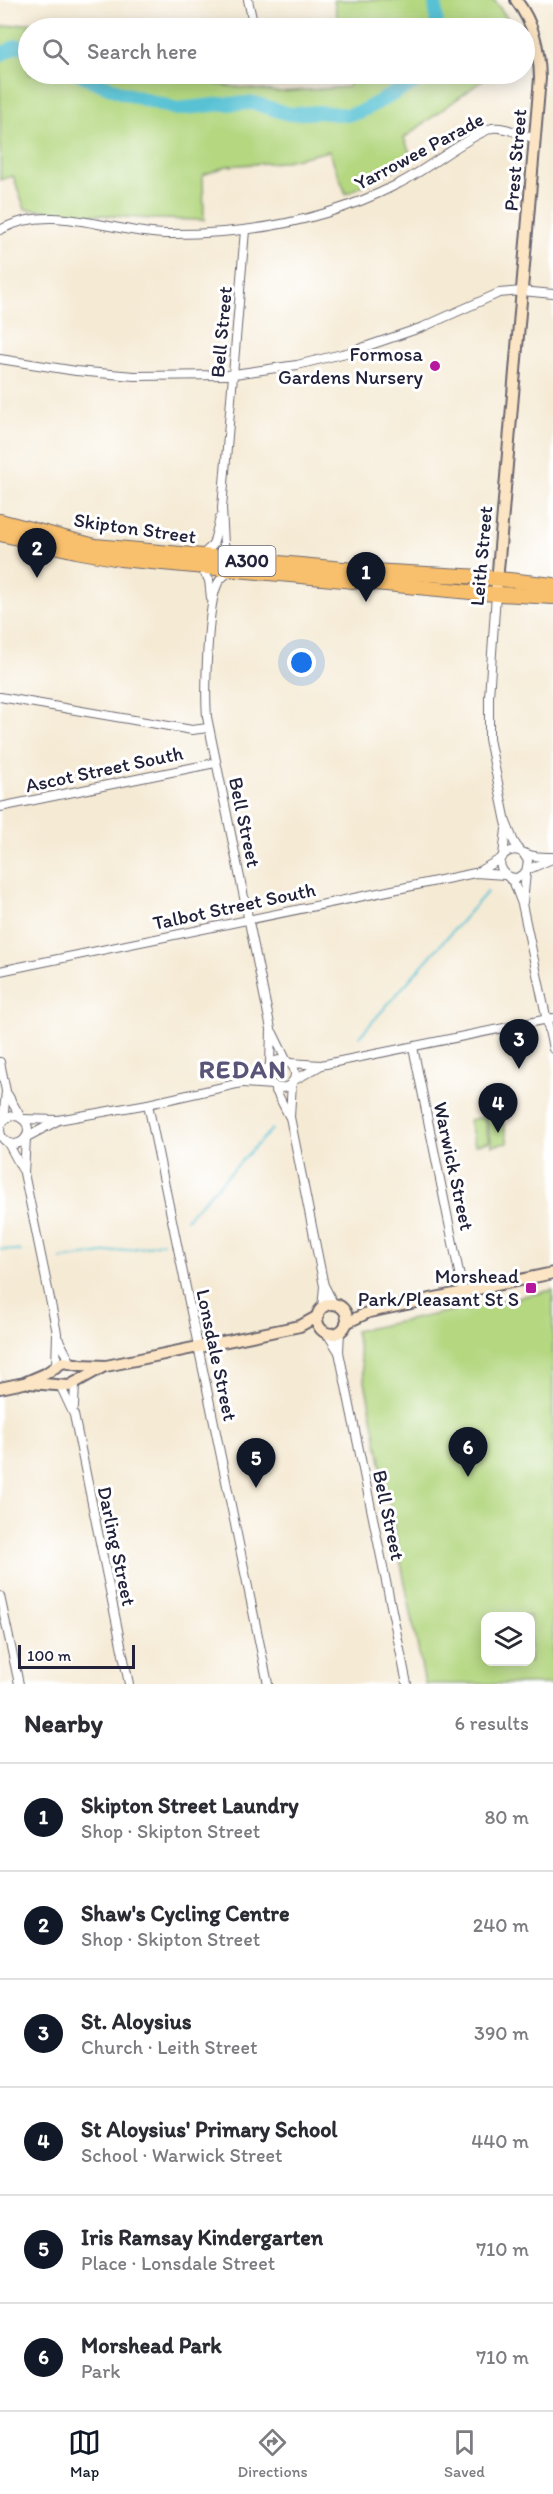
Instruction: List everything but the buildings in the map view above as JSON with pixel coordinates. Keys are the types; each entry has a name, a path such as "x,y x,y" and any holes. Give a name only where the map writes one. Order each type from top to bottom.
{"highway":[{"name":"Skipton Street","path":"0,521 95,546 199,561"},
{"name":"Skipton Street","path":"0,534 93,555 234,564 496,594 553,597"},
{"name":"Skipton Street","path":"234,564 498,579 553,585"}],"street":[{"path":"248,0 252,18"},
{"name":"Prest Street","path":"516,0 527,18"},
{"name":"Prest Street","path":"522,291 540,78 539,53 535,38"},
{"name":"Yarrowee Parade","path":"0,230 29,219 53,217 162,234 245,230 297,221 362,201 400,183 492,129 502,128 535,138"},
{"name":"Bell Street","path":"211,621 218,584 234,564 224,545 222,508 245,230"},
{"path":"0,359 76,371 146,377 234,374 297,365 350,352 423,327 496,294 522,291 553,294"},
{"name":"Leith Street","path":"522,291 496,594 488,721 492,756 506,822 512,839 522,852"},
{"name":"Bell Street","path":"222,508 213,545 199,561 210,585 211,621 206,701 208,728 271,1029 270,1066"},
{"path":"0,697 192,730 208,728"},
{"name":"Ascot Street South","path":"0,807 215,763"},
{"name":"Leith Street","path":"502,857 506,822"},
{"path":"553,858 511,850 502,857 501,868 515,886 522,904 550,1018 553,1049"},
{"path":"522,852 528,861 522,904"},
{"name":"Talbot Street South","path":"475,873 502,857"},
{"path":"506,876 519,878 527,871 553,858"},
{"name":"Talbot Street South","path":"0,971 475,873 506,876"},
{"path":"2,1123 12,1116 58,1120 148,1104 240,1083 278,1061 321,1065 550,1018"},
{"name":"Bell Street","path":"271,1029 288,1063"},
{"name":"Warwick Street","path":"413,1047 463,1292"},
{"path":"0,1062 6,1091 1,1133 24,1173"},
{"path":"288,1063 294,1071 290,1118 324,1286 320,1312 324,1331"},
{"path":"240,1083 284,1088 321,1065"},
{"path":"270,1066 267,1077 290,1118"},
{"path":"6,1091 28,1127 24,1173 57,1333 64,1352 78,1371 76,1381"},
{"name":"Lonsdale Street","path":"148,1104 268,1684"},
{"path":"5,1141 17,1144 58,1120"},
{"path":"300,1326 324,1331 343,1327 369,1312 553,1273"},
{"path":"324,1286 339,1307 343,1327"},
{"path":"0,1388 24,1383 69,1386 106,1366 300,1326 320,1312 339,1307 369,1312"},
{"name":"Bell Street","path":"343,1327 339,1352 407,1684"},
{"name":"Bell Street","path":"324,1331 339,1352"},
{"path":"57,1333 54,1377 59,1385"},
{"path":"24,1383 63,1362 106,1366"},
{"name":"Darling Street","path":"76,1381 74,1415 129,1684"},
{"name":"Darling Street","path":"59,1385 74,1415"},
{"path":"0,1596 19,1684"}],"green space":[{"path":"334,0 494,0 507,18 337,18"},
{"path":"18,24 18,84 216,84 278,92 349,87 349,84 477,84 404,138 413,160 346,194 329,151 281,162 227,166 203,175 204,220 152,219 25,209 13,176 0,180 0,27"},
{"path":"501,1113 508,1143 492,1146 486,1116"},
{"path":"484,1117 489,1142 475,1145 469,1120"},
{"path":"553,1290 553,1684 425,1684 355,1331"}],"waterway":[{"path":"435,0 436,18"},
{"path":"0,55 18,46"},
{"path":"101,84 177,109 254,103 289,114 320,112 347,115 360,112 411,84"},
{"path":"359,1037 487,892"},
{"path":"186,1219 272,1129"},
{"path":"61,1259 145,1247 163,1242"},
{"path":"0,1249 21,1251"}],"place":[{"name":"Formosa Gardens Nursery","path":"435,366"},
{"name":"Shaw's Cycling Centre","path":"37,578"},
{"name":"Skipton Street Laundry","path":"366,602"},
{"name":"St. Aloysius","path":"519,1069"},
{"name":"St Aloysius' Primary School","path":"498,1133"},
{"name":"Morshead Park/Pleasant St S","path":"531,1288"},
{"name":"Morshead Park","path":"468,1477"},
{"name":"Iris Ramsay Kindergarten","path":"256,1488"}],"district":[{"name":"REDAN","path":"243,1069"}]}
